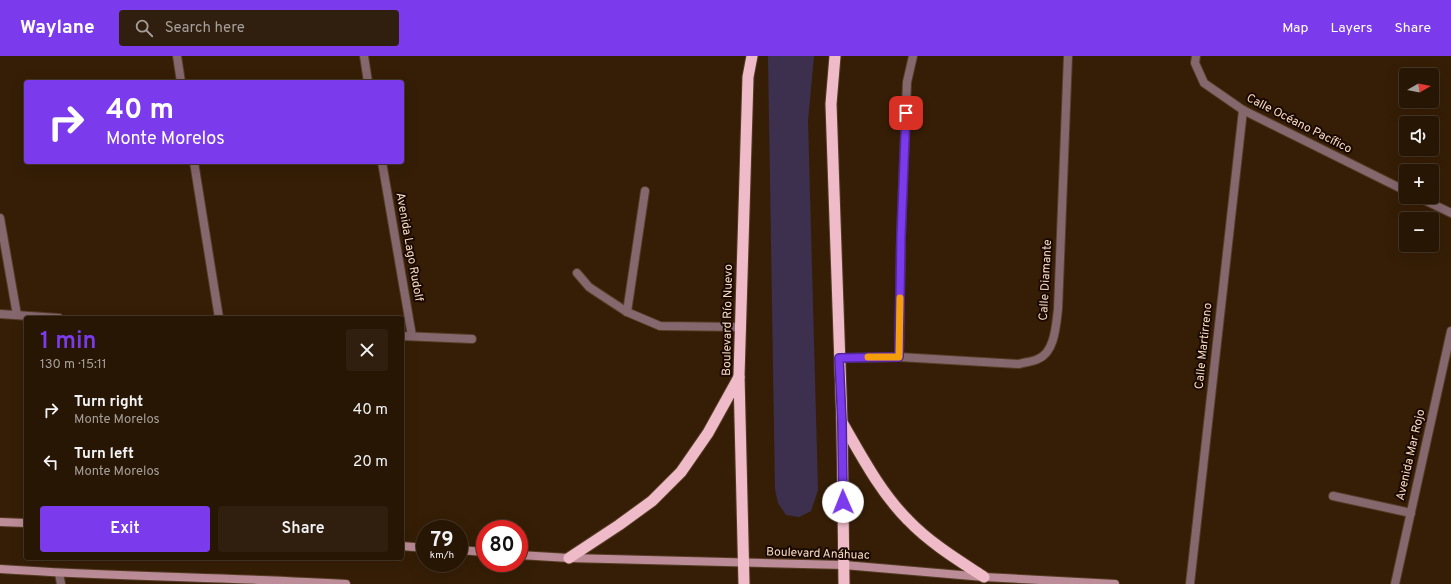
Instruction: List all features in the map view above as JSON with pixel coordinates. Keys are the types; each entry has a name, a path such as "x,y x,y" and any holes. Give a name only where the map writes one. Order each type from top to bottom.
{"highway":[{"name":"Boulevard Río Nuevo","path":"744,584 739,376 748,77 752,56"},
{"path":"835,56 831,104 842,423 844,584"},
{"path":"569,558 652,501 681,472 708,433 739,376"},
{"path":"842,423 871,471 908,520 947,553 984,577"}],"main road":[{"path":"0,522 24,523"},
{"path":"404,546 416,547"},
{"name":"Boulevard Anáhuac","path":"528,556 569,558 844,565 984,577 1115,584"},
{"path":"0,569 262,582 346,584"}],"street":[{"path":"177,56 181,80"},
{"path":"364,56 368,80"},
{"path":"899,357 901,236 907,82 913,56"},
{"name":"Calle Diamante","path":"839,358 899,357 1019,364 1038,359 1050,348 1055,333 1058,309 1068,56"},
{"name":"Calle Océano Pacífico","path":"1195,59 1204,83 1243,110 1399,188"},
{"name":"Calle Martirreno","path":"1190,584 1243,110"},
{"path":"194,164 219,316"},
{"name":"Avenida Lago Rudolf","path":"382,164 412,336"},
{"path":"627,312 645,191"},
{"path":"1432,204 1451,214"},
{"path":"0,218 16,315"},
{"path":"577,273 589,287 627,312 660,326 740,327"},
{"path":"0,314 30,316"},
{"name":"Avenida Mar Rojo","path":"1395,584 1451,331"},
{"path":"404,336 472,339"},
{"path":"1333,496 1410,513"},
{"path":"59,573 61,584"}],"shaded area":[{"path":"768,56 814,56 808,121 818,490 811,511 799,517 786,515 778,503 775,489"}],"slow traffic":[{"path":"868,357 899,357 900,298"}],"route":[{"path":"843,502 839,358 899,357 901,236 906,113"}]}
